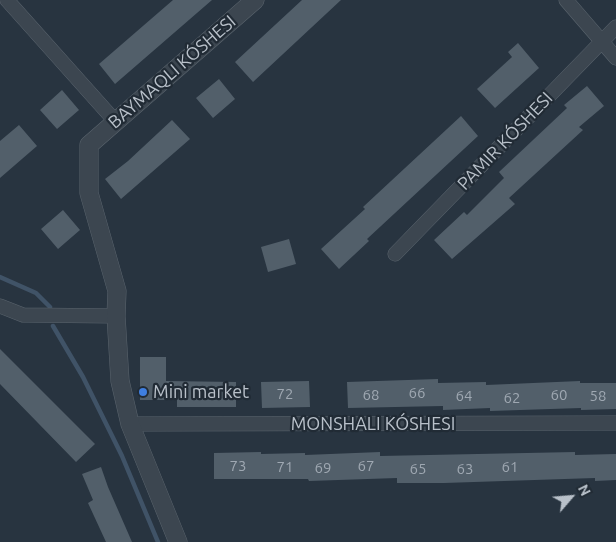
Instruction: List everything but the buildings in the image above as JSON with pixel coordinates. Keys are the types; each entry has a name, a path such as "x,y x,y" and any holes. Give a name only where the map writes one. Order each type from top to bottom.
{"street":[{"path":"6,0 116,121"},
{"path":"178,542 130,424 120,381 116,316 117,291 89,193 89,145 255,0"},
{"path":"566,0 616,58"},
{"name":"PAMIR KÓSHESI","path":"395,254 616,27"},
{"path":"0,306 23,315 116,316"},
{"path":"130,424 616,423"}],"waterway":[{"path":"0,277 36,293 50,307"},
{"path":"53,326 83,377 122,456 158,542"}],"place":[{"name":"Mini market","path":"143,392"}]}
